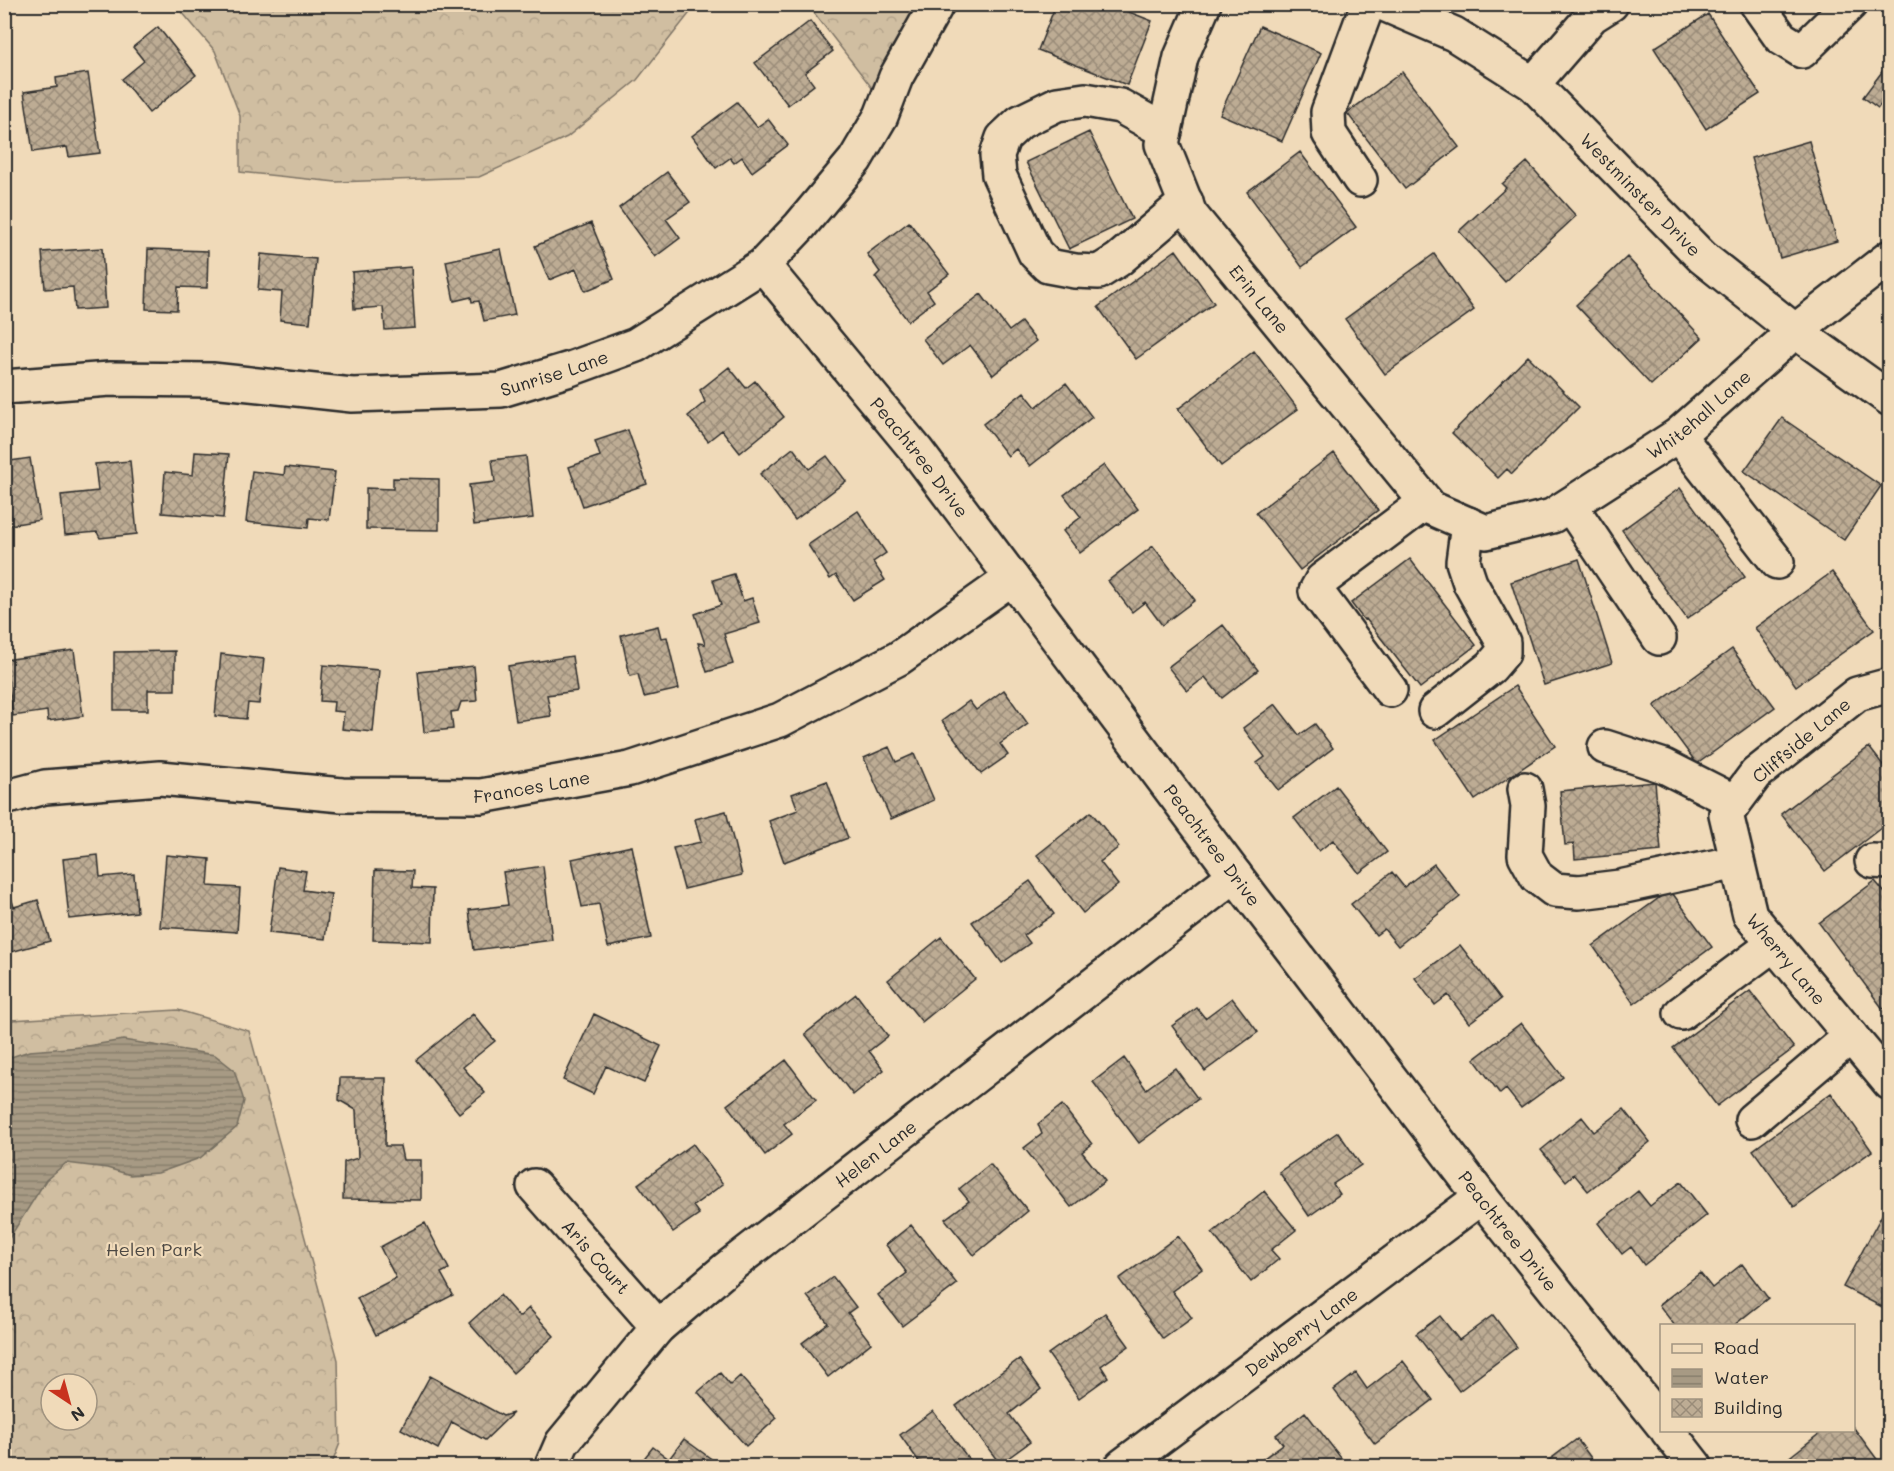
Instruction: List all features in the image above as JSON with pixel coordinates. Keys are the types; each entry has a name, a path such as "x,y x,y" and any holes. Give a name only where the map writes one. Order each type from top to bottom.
{"street":[{"name":"Sunrise Lane","path":"4,387 110,380 201,380 352,394 501,390 570,369 636,345 763,265 800,226 855,160 880,116 896,77 937,4"},
{"name":"Erin Lane","path":"1204,4 1181,57 1162,144 1190,214 1431,508 1477,528"},
{"path":"1359,180 1329,133 1328,112 1368,4"},
{"name":"Westminster Drive","path":"1383,4 1454,34 1533,84 1702,257 1795,331 1890,399"},
{"path":"1533,84 1592,16 1611,4"},
{"path":"1757,4 1781,38 1802,51 1850,4"},
{"path":"1165,131 1120,106 1085,100 1057,104 1020,123 1003,138 997,155 999,175 1035,253 1048,266 1075,271 1099,272 1118,260 1186,202"},
{"name":"Whitehall Lane","path":"1477,528 1552,516 1678,435 1795,331 1890,257"},
{"name":"Peachtree Drive","path":"763,265 916,450 1481,1197 1660,1421"},
{"path":"1678,435 1777,562"},
{"path":"1390,690 1316,591 1322,580 1426,502"},
{"path":"1570,505 1659,638"},
{"path":"1435,711 1491,667 1503,653 1503,642 1470,583 1463,562 1477,528"},
{"name":"Frances Lane","path":"4,798 45,787 160,778 342,795 481,796 630,769 780,720 899,658 1012,578"},
{"name":"Cliffside Lane","path":"1730,808 1756,774 1857,694 1890,685"},
{"path":"1605,747 1664,766 1730,808"},
{"path":"1525,789 1528,806 1525,855 1537,877 1554,890 1579,892 1620,887 1737,862"},
{"name":"Wherry Lane","path":"1730,808 1737,862 1750,915 1890,1083"},
{"name":"Helen Lane","path":"552,1467 562,1443 658,1327 735,1261 1235,874"},
{"path":"1681,1013 1774,944"},
{"path":"1752,1120 1851,1036"},
{"name":"Aris Court","path":"534,1185 658,1327"},
{"name":"Dewberry Lane","path":"1122,1467 1481,1197"},
{"path":"1667,1432 1695,1467"}],"green space":[{"path":"176,5 696,5 637,80 567,137 479,177 336,182 240,172 240,116 215,51"},
{"path":"808,5 918,5 872,88"},
{"name":"Helen Park","path":"178,1010 249,1031 338,1360 340,1443 331,1466 5,1466 5,1023 11,1020"}],"water":[{"path":"123,1040 215,1055 234,1070 244,1101 237,1127 200,1158 158,1173 130,1175 107,1168 66,1163 46,1180 5,1245 5,1059 29,1051 81,1047"}],"building":[{"path":"1056,4 1109,4 1152,21 1127,85 1038,50"},
{"path":"1708,14 1760,94 1706,129 1654,48"},
{"path":"810,21 833,51 805,73 814,85 788,105 755,63"},
{"path":"1260,26 1321,53 1282,141 1220,114"},
{"path":"158,27 196,75 149,113 122,79 144,61 133,47"},
{"path":"1890,61 1890,102 1885,99 1878,108 1863,97"},
{"path":"1402,72 1459,147 1405,189 1347,113"},
{"path":"88,73 100,153 69,157 67,147 33,152 24,92 57,87 56,78"},
{"path":"737,102 757,127 768,119 788,145 752,172 742,157 734,163 730,158 716,168 692,136"},
{"path":"1089,132 1132,219 1069,249 1026,162"},
{"path":"1809,141 1837,241 1780,258 1751,158"},
{"path":"1300,152 1356,227 1302,267 1247,192"},
{"path":"1527,162 1576,216 1505,282 1459,231 1506,188 1502,184"},
{"path":"667,172 690,202 666,219 680,238 655,257 619,208"},
{"path":"909,222 949,274 927,291 934,301 908,321 875,277 880,272 867,254"},
{"path":"591,223 614,279 585,291 576,269 549,280 535,246"},
{"path":"102,248 106,308 75,310 73,287 45,289 42,252"},
{"path":"148,249 208,251 207,288 178,287 177,310 146,309"},
{"path":"501,249 515,315 484,321 479,301 472,302 471,297 454,301 446,261"},
{"path":"1176,250 1214,303 1136,359 1098,307"},
{"path":"261,254 316,259 310,323 280,320 282,292 258,290"},
{"path":"1434,254 1474,310 1385,374 1345,319"},
{"path":"1627,257 1702,338 1651,385 1576,305"},
{"path":"411,267 415,328 385,330 383,307 354,309 352,272"},
{"path":"4,289 10,320 4,322"},
{"path":"981,294 1009,331 1021,322 1036,341 993,375 970,345 943,365 923,339"},
{"path":"1254,351 1298,409 1221,466 1178,409"},
{"path":"1528,356 1579,407 1512,474 1507,469 1498,478 1452,433"},
{"path":"729,367 746,388 755,381 784,417 740,453 722,430 708,441 688,416 705,402 700,390"},
{"path":"1066,383 1092,417 1030,466 1016,449 1008,456 983,424 1024,392 1036,407"},
{"path":"1782,418 1881,486 1844,540 1744,471"},
{"path":"628,430 647,484 583,506 569,467 600,456 595,441"},
{"path":"793,448 809,469 827,456 846,481 795,520 760,474"},
{"path":"195,452 229,454 223,518 162,513 165,472 193,475"},
{"path":"1334,453 1378,510 1300,570 1256,513"},
{"path":"526,456 533,518 474,525 469,485 495,482 492,460"},
{"path":"30,458 40,520 4,526 4,462"},
{"path":"130,461 137,534 100,538 97,532 65,535 61,495 98,491 95,464"},
{"path":"1104,465 1138,509 1080,553 1063,531 1081,517 1064,495"},
{"path":"285,467 335,472 329,520 309,518 308,528 246,522 252,471 284,475"},
{"path":"393,478 439,479 439,530 366,529 366,488 393,489"},
{"path":"1680,488 1745,577 1687,619 1622,530"},
{"path":"858,511 886,553 873,562 885,580 853,600 836,575 830,579 808,545"},
{"path":"1153,546 1195,600 1162,625 1145,602 1132,612 1108,581"},
{"path":"1410,559 1476,645 1420,688 1351,603"},
{"path":"1579,559 1612,663 1544,685 1511,582"},
{"path":"1832,572 1874,630 1796,686 1755,628"},
{"path":"734,574 743,601 752,598 760,623 724,634 733,664 707,672 698,643 705,644 695,614 721,605 713,580"},
{"path":"1223,625 1258,670 1222,698 1205,677 1187,691 1168,667"},
{"path":"658,626 661,638 667,637 679,689 644,697 638,674 630,676 621,635"},
{"path":"1732,649 1775,707 1697,764 1654,706"},
{"path":"74,650 83,716 48,721 47,711 13,716 5,660"},
{"path":"175,651 175,690 148,690 148,710 114,710 114,652"},
{"path":"221,654 264,659 259,704 248,703 246,719 215,716"},
{"path":"572,656 577,691 547,695 551,716 516,721 508,666"},
{"path":"323,665 379,670 373,732 342,729 344,712 333,711 334,702 320,701"},
{"path":"474,666 477,701 461,702 458,711 451,712 453,729 424,732 418,672"},
{"path":"1515,686 1555,746 1475,800 1435,740"},
{"path":"1004,690 1028,724 1000,744 1008,755 981,774 942,721 969,701 976,710"},
{"path":"1275,704 1299,735 1315,724 1333,748 1278,790 1257,763 1265,757 1243,728"},
{"path":"889,747 896,762 914,754 934,800 891,819 864,758"},
{"path":"1869,747 1890,774 1890,821 1825,871 1781,814"},
{"path":"827,781 848,838 784,862 769,821 798,810 792,794"},
{"path":"1655,782 1661,851 1575,859 1574,844 1565,845 1560,791"},
{"path":"1336,786 1387,852 1359,873 1333,840 1319,851 1294,818"},
{"path":"726,811 742,875 684,889 673,848 701,842 695,819"},
{"path":"1091,812 1119,847 1100,862 1118,885 1083,913 1037,855"},
{"path":"632,846 651,938 608,947 599,904 582,907 572,859"},
{"path":"98,855 100,877 134,874 137,912 69,919 63,859"},
{"path":"166,855 210,859 208,886 240,888 237,932 160,927"},
{"path":"1434,864 1460,897 1398,946 1384,929 1376,935 1351,904 1392,872 1404,887"},
{"path":"543,866 552,940 474,950 469,910 508,905 503,872"},
{"path":"278,867 306,871 303,890 331,894 325,939 269,933"},
{"path":"375,870 413,871 412,888 433,889 432,942 373,940"},
{"path":"4,875 14,907 38,900 50,941 4,954"},
{"path":"1030,881 1054,914 1024,935 1030,943 1002,963 972,922"},
{"path":"1875,881 1890,899 1890,1004 1883,1009 1819,923"},
{"path":"1670,890 1712,947 1634,1004 1593,946"},
{"path":"941,937 975,979 922,1022 888,980"},
{"path":"1460,945 1501,999 1469,1023 1448,995 1435,1005 1415,978"},
{"path":"1750,991 1794,1048 1717,1106 1673,1048"},
{"path":"856,994 888,1036 869,1051 884,1070 853,1095 805,1034"},
{"path":"1232,998 1258,1032 1205,1071 1172,1026 1197,1008 1205,1018"},
{"path":"473,1014 495,1041 463,1067 485,1093 459,1113 416,1060"},
{"path":"594,1014 661,1046 644,1083 606,1066 593,1094 563,1080"},
{"path":"1521,1023 1563,1077 1521,1108 1506,1089 1500,1094 1474,1059"},
{"path":"1124,1058 1146,1089 1175,1068 1198,1099 1139,1143 1093,1082"},
{"path":"786,1060 816,1100 784,1124 792,1134 765,1155 727,1105"},
{"path":"340,1078 386,1078 385,1146 400,1146 403,1160 421,1160 421,1200 343,1199 344,1162 358,1158 356,1110 339,1100"},
{"path":"1831,1093 1872,1151 1794,1207 1753,1150"},
{"path":"1062,1105 1092,1144 1082,1152 1105,1181 1071,1207 1024,1148 1042,1134 1038,1124"},
{"path":"1624,1109 1650,1142 1588,1191 1574,1174 1566,1181 1541,1150 1582,1117 1594,1132"},
{"path":"1338,1132 1361,1165 1333,1184 1340,1194 1309,1216 1279,1172"},
{"path":"693,1144 723,1184 693,1206 699,1214 673,1232 638,1184"},
{"path":"990,1164 1028,1211 974,1255 945,1219 969,1201 959,1189"},
{"path":"1681,1182 1707,1215 1644,1265 1631,1247 1622,1254 1598,1223 1638,1191 1650,1206"},
{"path":"1264,1191 1296,1230 1271,1250 1279,1259 1251,1282 1212,1233"},
{"path":"1890,1200 1890,1311 1843,1287"},
{"path":"425,1223 449,1269 441,1273 453,1295 376,1335 357,1298 396,1278 380,1247"},
{"path":"911,1225 957,1284 902,1326 878,1295 907,1273 886,1245"},
{"path":"1178,1236 1202,1269 1172,1291 1192,1318 1163,1339 1119,1279"},
{"path":"1742,1264 1768,1298 1736,1324 1673,1324 1659,1305 1700,1273 1712,1288"},
{"path":"833,1277 856,1307 848,1313 871,1343 828,1377 802,1343 828,1323 807,1296"},
{"path":"500,1295 519,1317 529,1308 554,1336 513,1373 469,1323"},
{"path":"1105,1313 1129,1346 1101,1366 1108,1377 1079,1398 1048,1354"},
{"path":"1493,1315 1517,1347 1459,1391 1416,1334 1440,1316 1459,1340"},
{"path":"1019,1359 1041,1389 1009,1414 1030,1442 1000,1464 956,1406"},
{"path":"1403,1361 1433,1400 1375,1444 1334,1390 1356,1373 1367,1389"},
{"path":"720,1373 730,1385 740,1376 777,1418 746,1446 698,1392"},
{"path":"430,1376 503,1416 513,1413 485,1440 452,1422 438,1449 401,1429"},
{"path":"933,1411 974,1466 922,1466 900,1435"},
{"path":"1305,1412 1345,1463 1340,1466 1264,1466 1260,1461 1283,1444 1276,1435"},
{"path":"1855,1429 1882,1466 1835,1466 1833,1464 1830,1466 1793,1466 1787,1459 1821,1432 1855,1432"},
{"path":"684,1439 721,1466 638,1466 653,1447 669,1459"},
{"path":"1577,1439 1597,1466 1541,1466"}]}
